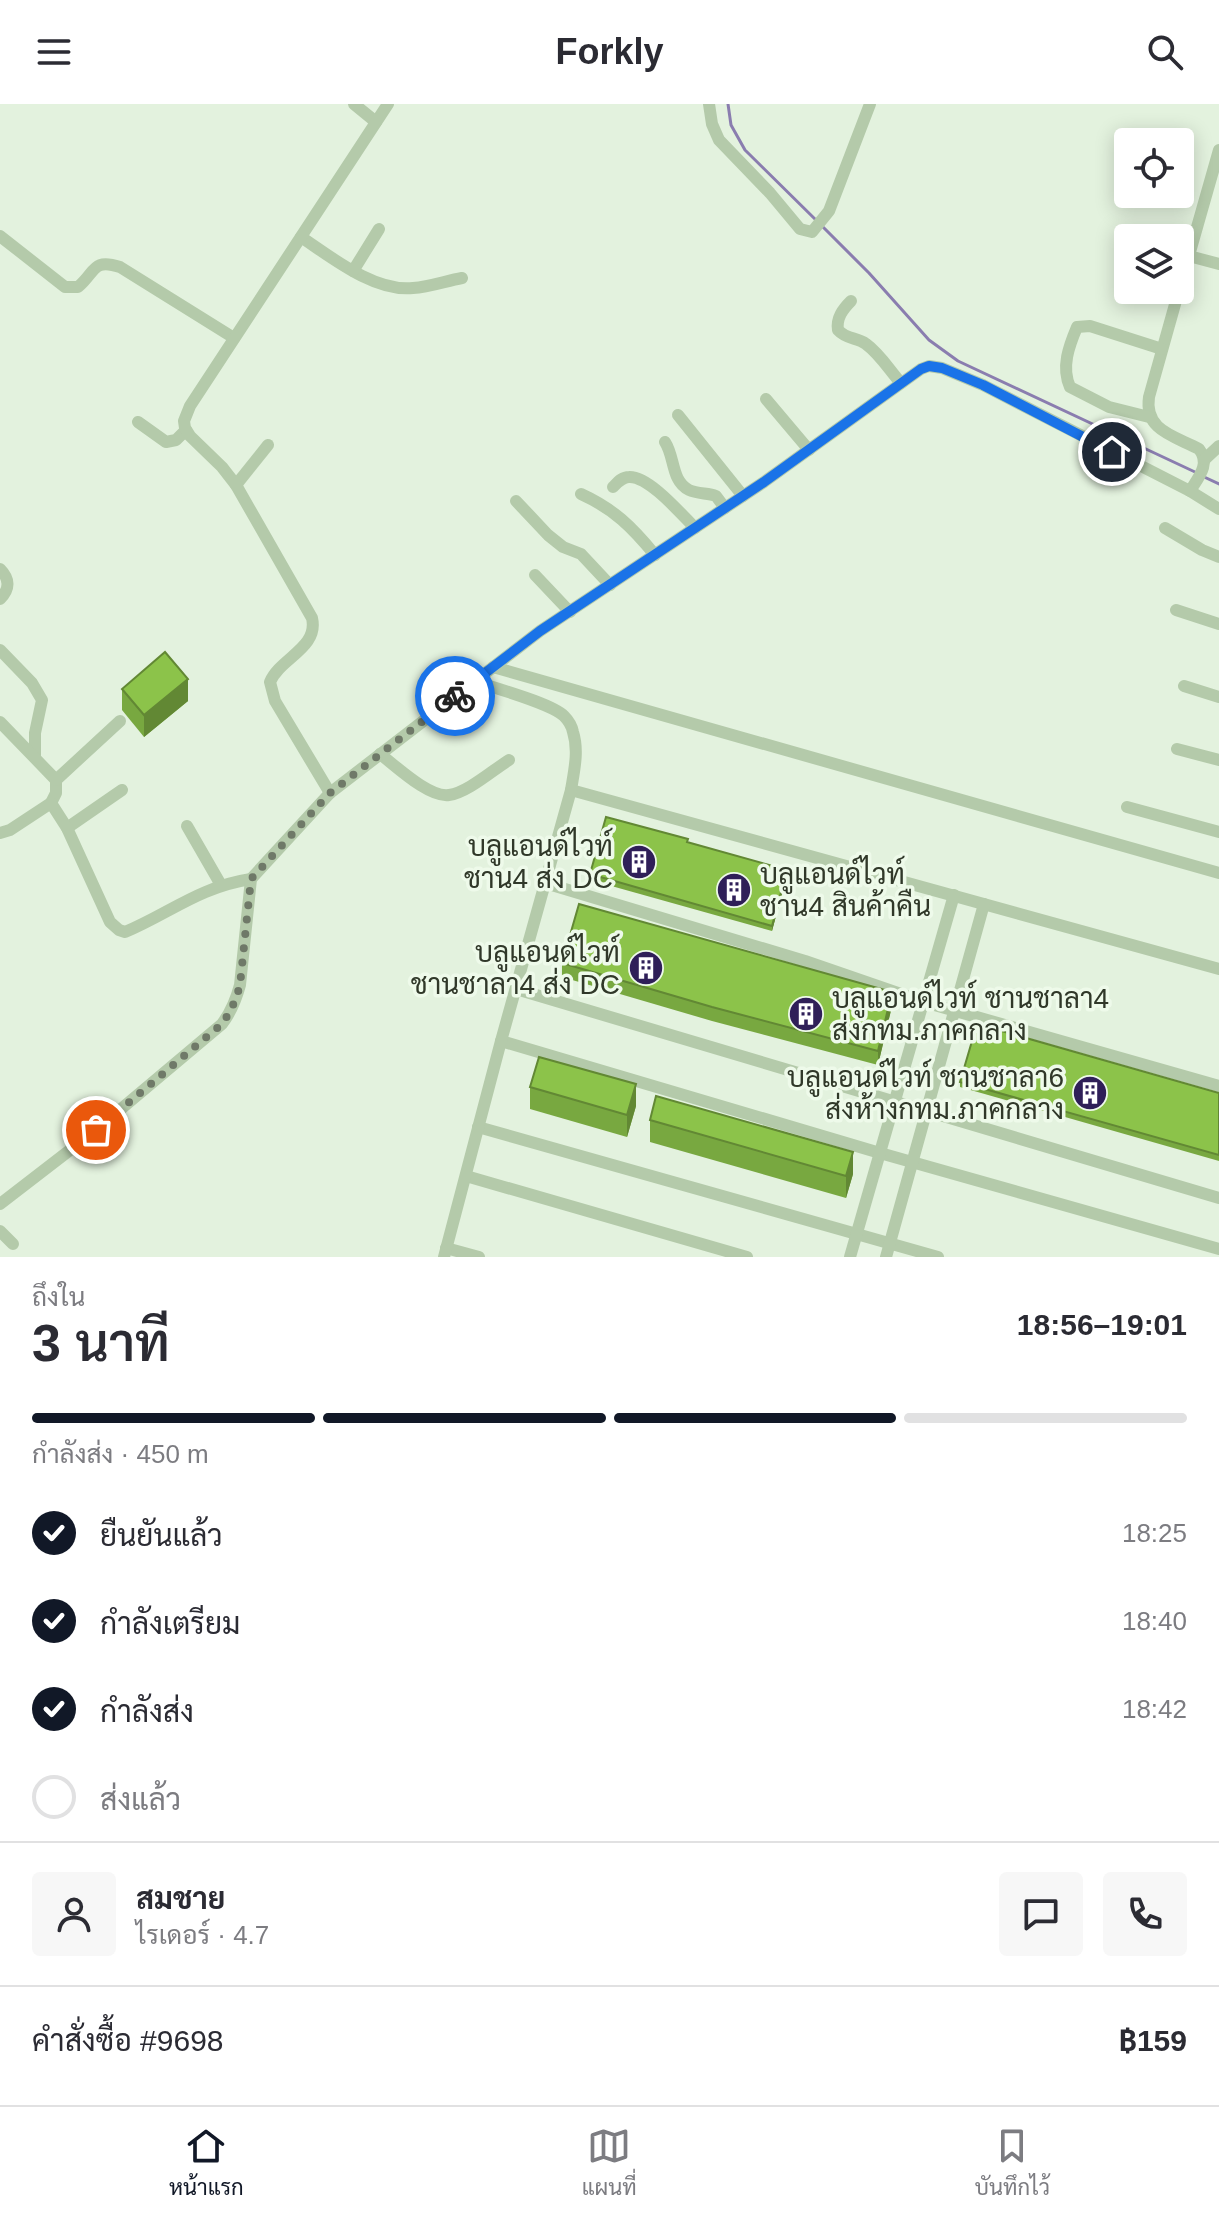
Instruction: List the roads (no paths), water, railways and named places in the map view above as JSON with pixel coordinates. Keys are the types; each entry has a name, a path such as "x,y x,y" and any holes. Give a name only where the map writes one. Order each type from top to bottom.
{"street":[{"path":"354,104 376,122"},
{"path":"330,793 275,701 270,682 277,669 310,640 312,618 236,485 186,430 184,421 234,338 388,104"},
{"path":"709,104 712,124 719,140 800,229 812,232 824,219 836,195 870,104"},
{"path":"1194,238 1219,150"},
{"path":"353,271 379,229"},
{"path":"0,236 65,287 78,287 97,265 103,263 120,267 234,338"},
{"path":"301,237 353,271 393,287 411,289 462,278"},
{"path":"1194,257 1219,264"},
{"path":"851,301 840,316 838,330 850,339 867,345 901,383"},
{"path":"1149,417 1149,397 1175,304"},
{"path":"1162,349 1090,326 1077,327 1065,362 1070,387 1109,407 1149,417 1161,429 1199,449 1204,463"},
{"path":"51,803 67,828 110,922 119,930 125,932 136,927 206,890 251,879 330,793 474,681 929,366 942,368 983,385 1193,487 1219,509"},
{"path":"766,399 809,450"},
{"path":"678,415 743,496"},
{"path":"138,422 166,442 176,440 186,430"},
{"path":"665,442 676,477 681,483 689,490 716,496 725,508"},
{"path":"236,485 268,445"},
{"path":"1193,487 1204,463 1219,446"},
{"path":"613,487 622,478 638,478 650,485 695,528"},
{"path":"581,494 618,515 655,555"},
{"path":"516,501 548,535 563,547 581,554 610,585"},
{"path":"1165,528 1219,557"},
{"path":"0,569 7,578 8,586 0,599"},
{"path":"535,575 570,612"},
{"path":"1176,610 1219,624"},
{"path":"0,650 32,683 42,700 35,733 35,755"},
{"path":"493,667 1219,873"},
{"path":"474,681 562,714 573,729 575,744 571,790 445,1252 479,1257"},
{"path":"1184,686 1219,697"},
{"path":"56,780 120,721"},
{"path":"0,722 56,780 56,793 51,803 10,830 0,833"},
{"path":"1177,749 1219,760"},
{"path":"380,754 431,792 447,796 463,790 509,760"},
{"path":"67,828 122,790"},
{"path":"571,790 1219,969"},
{"path":"1127,807 1219,832"},
{"path":"187,826 221,885"},
{"path":"0,1204 96,1130 222,1024 236,1000 240,985 251,879"},
{"path":"545,883 805,961 924,1002 1219,1086"},
{"path":"850,1257 954,895"},
{"path":"886,1257 984,904"},
{"path":"516,989 1219,1198"},
{"path":"501,1041 1219,1249"},
{"path":"478,1127 938,1257"},
{"path":"466,1176 747,1257"},
{"path":"0,1231 13,1244"}],"waterway":[{"path":"728,104 731,125 745,150 818,222"},
{"path":"823,227 929,340 958,361 1195,472"},
{"path":"1202,476 1219,484"}],"place":[{"name":"บลูแอนด์ไวท์ ชาน4 ส่ง DC","path":"639,862"},
{"name":"บลูแอนด์ไวท์ ชาน4 สินค้าคืน","path":"734,890"},
{"name":"บลูแอนด์ไวท์ ชานชาลา4 ส่ง DC","path":"646,968"},
{"name":"บลูแอนด์ไวท์ ชานชาลา4 ส่งกทม.ภาคกลาง","path":"806,1014"},
{"name":"บลูแอนด์ไวท์ ชานชาลา6 ส่งห้างกทม.ภาคกลาง","path":"1090,1093"}]}
